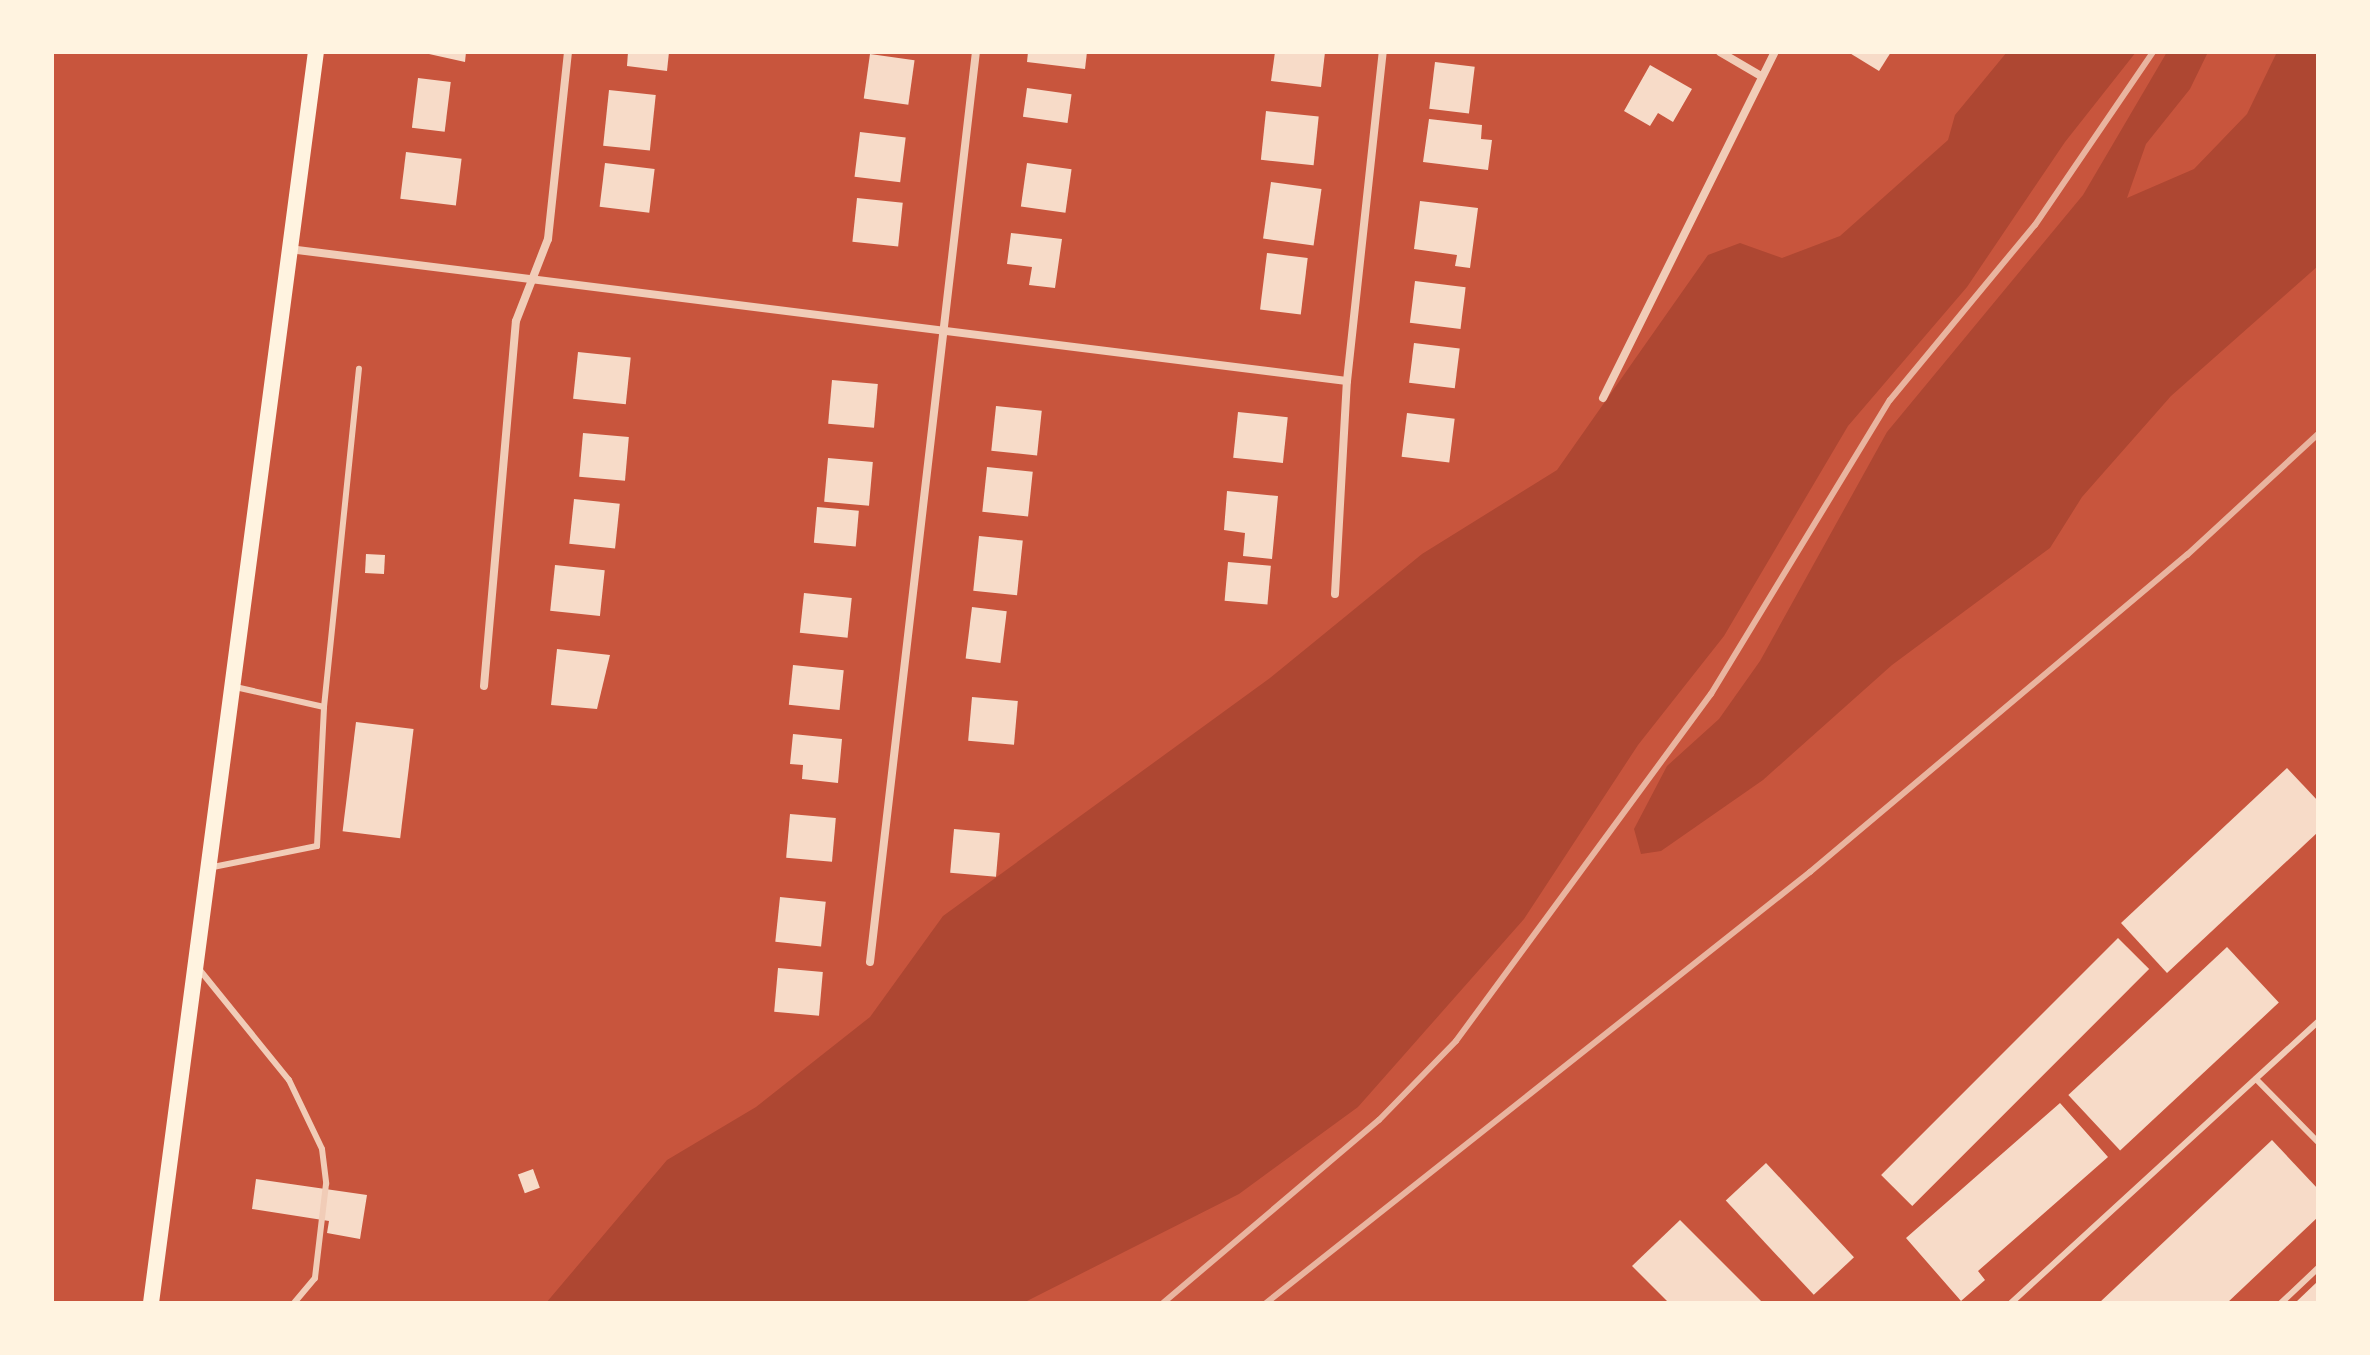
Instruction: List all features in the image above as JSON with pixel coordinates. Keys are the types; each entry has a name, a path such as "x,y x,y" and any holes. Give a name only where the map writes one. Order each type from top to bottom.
{"main road":[{"path":"151,1303 213,867 316,52"}],"street":[{"path":"484,686 516,321 548,239 568,52"},
{"path":"870,962 941,329 976,52"},
{"path":"1335,594 1347,381 1383,52"},
{"path":"1720,52 1761,76"},
{"path":"1603,398 1775,52"},
{"path":"289,249 1347,381"}],"lane":[{"path":"213,867 317,846 324,707 359,369"},
{"path":"235,687 324,707"},
{"path":"199,969 289,1080 322,1149 326,1184 315,1278 294,1303"},
{"path":"2011,1303 2318,1022"},
{"path":"2256,1079 2318,1142"},
{"path":"2281,1303 2318,1268"}],"shaded area":[{"path":"2007,52 2136,52 2065,142 1967,287 1848,426 1724,636 1638,745 1524,919 1358,1107 1239,1194 1023,1303 546,1303 667,1160 756,1107 870,1017 943,916 1270,678 1422,554 1557,470 1708,255 1740,243 1782,258 1840,236 1948,140 1955,115"},
{"path":"2167,52 2208,52 2190,89 2146,144 2127,198 2194,169 2247,114 2277,52 2318,52 2318,266 2171,396 2082,497 2050,548 1892,665 1763,780 1661,851 1641,854 1634,829 1667,766 1719,719 1760,661 1887,432 2083,195"}],"building":[{"path":"420,52 466,52 465,62"},
{"path":"628,52 669,52 667,71 627,66"},
{"path":"1028,52 1087,52 1085,69 1027,62"},
{"path":"1275,52 1325,52 1321,87 1271,81"},
{"path":"1848,52 1891,52 1879,71"},
{"path":"870,54 915,60 908,105 864,99"},
{"path":"1435,62 1475,67 1469,114 1429,109"},
{"path":"1650,65 1692,89 1673,122 1658,113 1650,126 1624,111"},
{"path":"418,78 451,82 445,132 412,128"},
{"path":"1027,88 1072,94 1068,123 1023,117"},
{"path":"609,90 656,95 650,151 603,146"},
{"path":"1266,111 1319,117 1314,165 1261,160"},
{"path":"1429,119 1482,125 1481,139 1492,140 1488,170 1423,162"},
{"path":"860,132 906,138 900,182 855,177"},
{"path":"406,152 462,159 456,205 400,199"},
{"path":"605,163 655,169 649,213 600,207"},
{"path":"1027,163 1072,169 1065,213 1021,207"},
{"path":"1271,182 1322,189 1314,246 1263,238"},
{"path":"857,198 903,203 898,247 852,242"},
{"path":"1420,201 1478,208 1470,268 1455,266 1457,255 1414,249"},
{"path":"1011,233 1062,239 1055,288 1029,285 1032,267 1007,264"},
{"path":"1267,253 1308,258 1301,315 1260,310"},
{"path":"1415,281 1466,287 1461,329 1410,323"},
{"path":"1414,343 1460,349 1455,388 1409,383"},
{"path":"578,352 631,358 626,404 573,399"},
{"path":"832,380 878,384 874,428 828,424"},
{"path":"996,406 1042,411 1037,456 991,451"},
{"path":"1238,412 1288,417 1283,463 1233,458"},
{"path":"1407,413 1455,419 1449,463 1402,457"},
{"path":"583,433 629,437 625,481 579,477"},
{"path":"828,458 873,462 869,506 824,502"},
{"path":"987,467 1033,472 1028,517 982,512"},
{"path":"1227,491 1278,496 1272,559 1243,556 1245,533 1224,530"},
{"path":"574,499 620,504 615,549 569,544"},
{"path":"817,507 859,511 856,547 814,543"},
{"path":"979,536 1023,541 1017,595 973,591"},
{"path":"366,554 385,555 384,574 365,573"},
{"path":"1228,562 1271,566 1267,605 1225,601"},
{"path":"555,565 605,570 600,616 550,611"},
{"path":"804,593 852,598 848,638 800,633"},
{"path":"972,607 1007,611 1000,663 966,659"},
{"path":"557,649 610,655 597,709 551,705"},
{"path":"793,665 844,670 840,710 789,705"},
{"path":"972,697 1018,701 1014,745 968,741"},
{"path":"356,722 414,729 400,838 343,831"},
{"path":"793,734 842,739 838,783 802,779 803,765 790,764"},
{"path":"2287,768 2318,801 2318,832 2167,973 2121,923"},
{"path":"790,814 836,818 832,862 786,858"},
{"path":"954,829 1000,833 996,877 950,873"},
{"path":"780,897 826,902 821,947 775,942"},
{"path":"2118,938 2149,969 1912,1206 1881,1175"},
{"path":"2227,947 2279,1003 2120,1151 2068,1095"},
{"path":"778,968 823,972 819,1016 774,1012"},
{"path":"2060,1103 2108,1157 1978,1271 1985,1280 1961,1301 1906,1238"},
{"path":"2272,1140 2318,1189 2318,1217 2227,1303 2099,1303"},
{"path":"1766,1163 1854,1257 1814,1295 1726,1201"},
{"path":"533,1169 540,1188 525,1193 518,1174"},
{"path":"256,1179 367,1195 360,1239 327,1233 329,1221 252,1209"},
{"path":"1680,1220 1763,1303 1669,1303 1632,1266"},
{"path":"2318,1281 2318,1303 2295,1303"}],"railway":[{"path":"1163,1303 1379,1120 1456,1041 1711,694 1890,400 2035,225 2153,52"},
{"path":"1266,1303 1810,872 2187,555 2318,434"}]}
